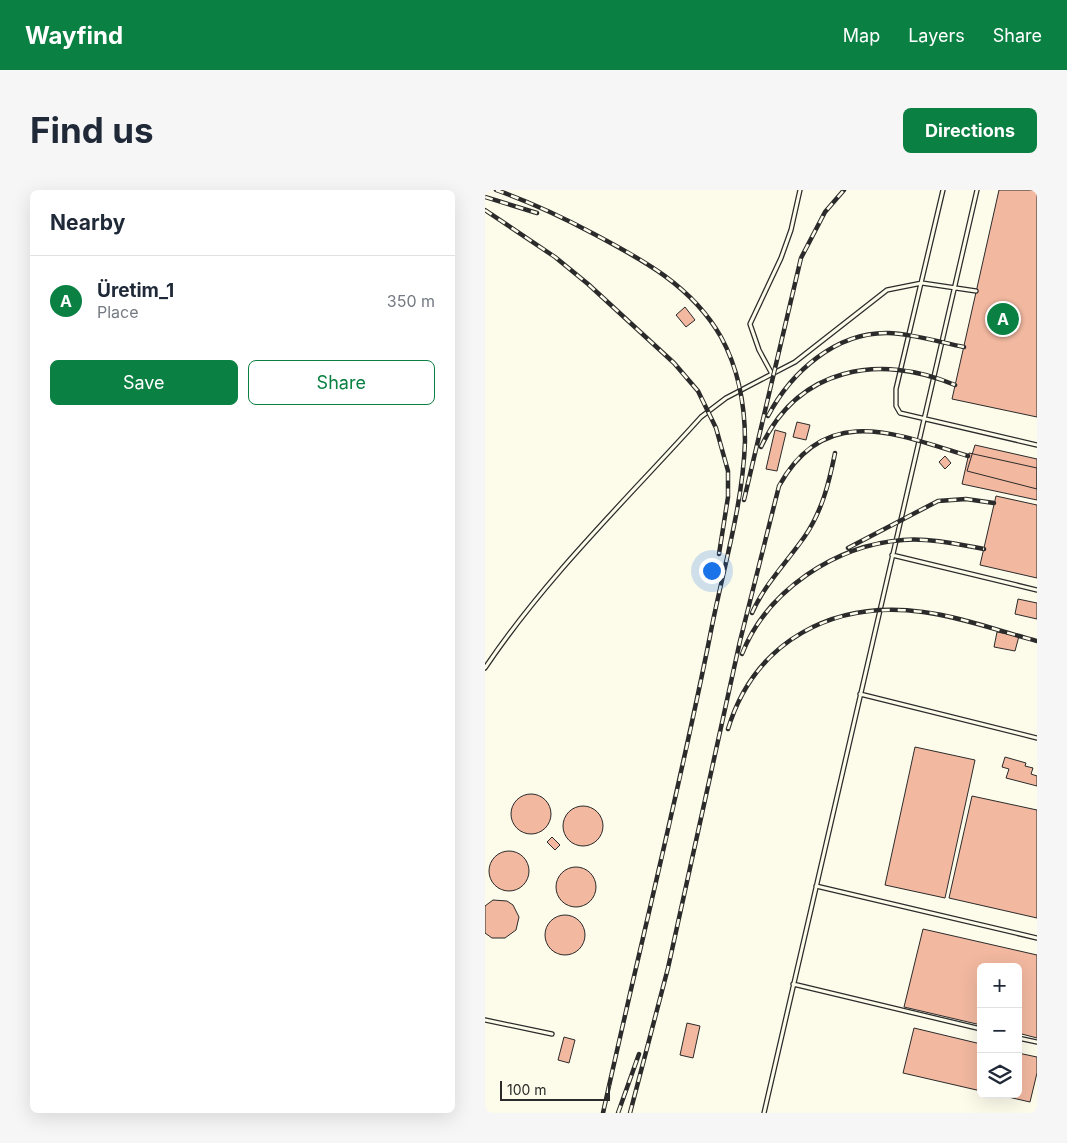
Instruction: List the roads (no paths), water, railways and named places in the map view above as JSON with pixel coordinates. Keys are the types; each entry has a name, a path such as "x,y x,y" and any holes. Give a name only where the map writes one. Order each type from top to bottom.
{"lane":[{"path":"772,374 752,332 751,318 781,258 791,230 800,190"},
{"path":"943,190 896,389 896,406 900,414 1037,445"},
{"path":"764,1113 977,190"},
{"path":"485,668 517,624 569,562 701,417 726,398 795,362 887,290 922,283 976,291"},
{"path":"892,555 1037,590"},
{"path":"860,694 1037,738"},
{"path":"816,886 1037,938"},
{"path":"793,984 977,1028"},
{"path":"485,1020 552,1034"},
{"path":"1022,1039 1037,1042"}],"railway":[{"path":"496,190 546,210 594,234 648,265 681,289 696,303 721,337 736,374 744,414 745,441 743,465 731,539 685,756 603,1113"},
{"path":"744,500 801,258 825,212 844,190"},
{"path":"485,197 537,213"},
{"path":"485,210 555,257 588,284 674,363 698,391 716,428 728,471 728,497 719,554"},
{"path":"768,416 789,384 802,370 833,347 851,339 869,334 888,333 964,347"},
{"path":"761,447 777,420 796,399 819,384 844,374 870,369 898,370 927,375 955,385"},
{"path":"630,1113 668,968 740,641 779,486 797,460 818,443 840,434 864,431 889,434 968,456"},
{"path":"752,613 763,593 805,536 816,517 827,486 835,453"},
{"path":"848,548 938,501 966,499 994,503"},
{"path":"742,654 753,631 768,610 786,591 829,561 853,551 903,540 943,542 984,549"},
{"path":"728,729 740,698 757,671 778,650 802,633 829,620 859,613 890,610 923,612 965,621 1037,641"},
{"path":"618,1113 639,1054"}],"place":[{"name":"Üretim_1","path":"1003,319"}]}
